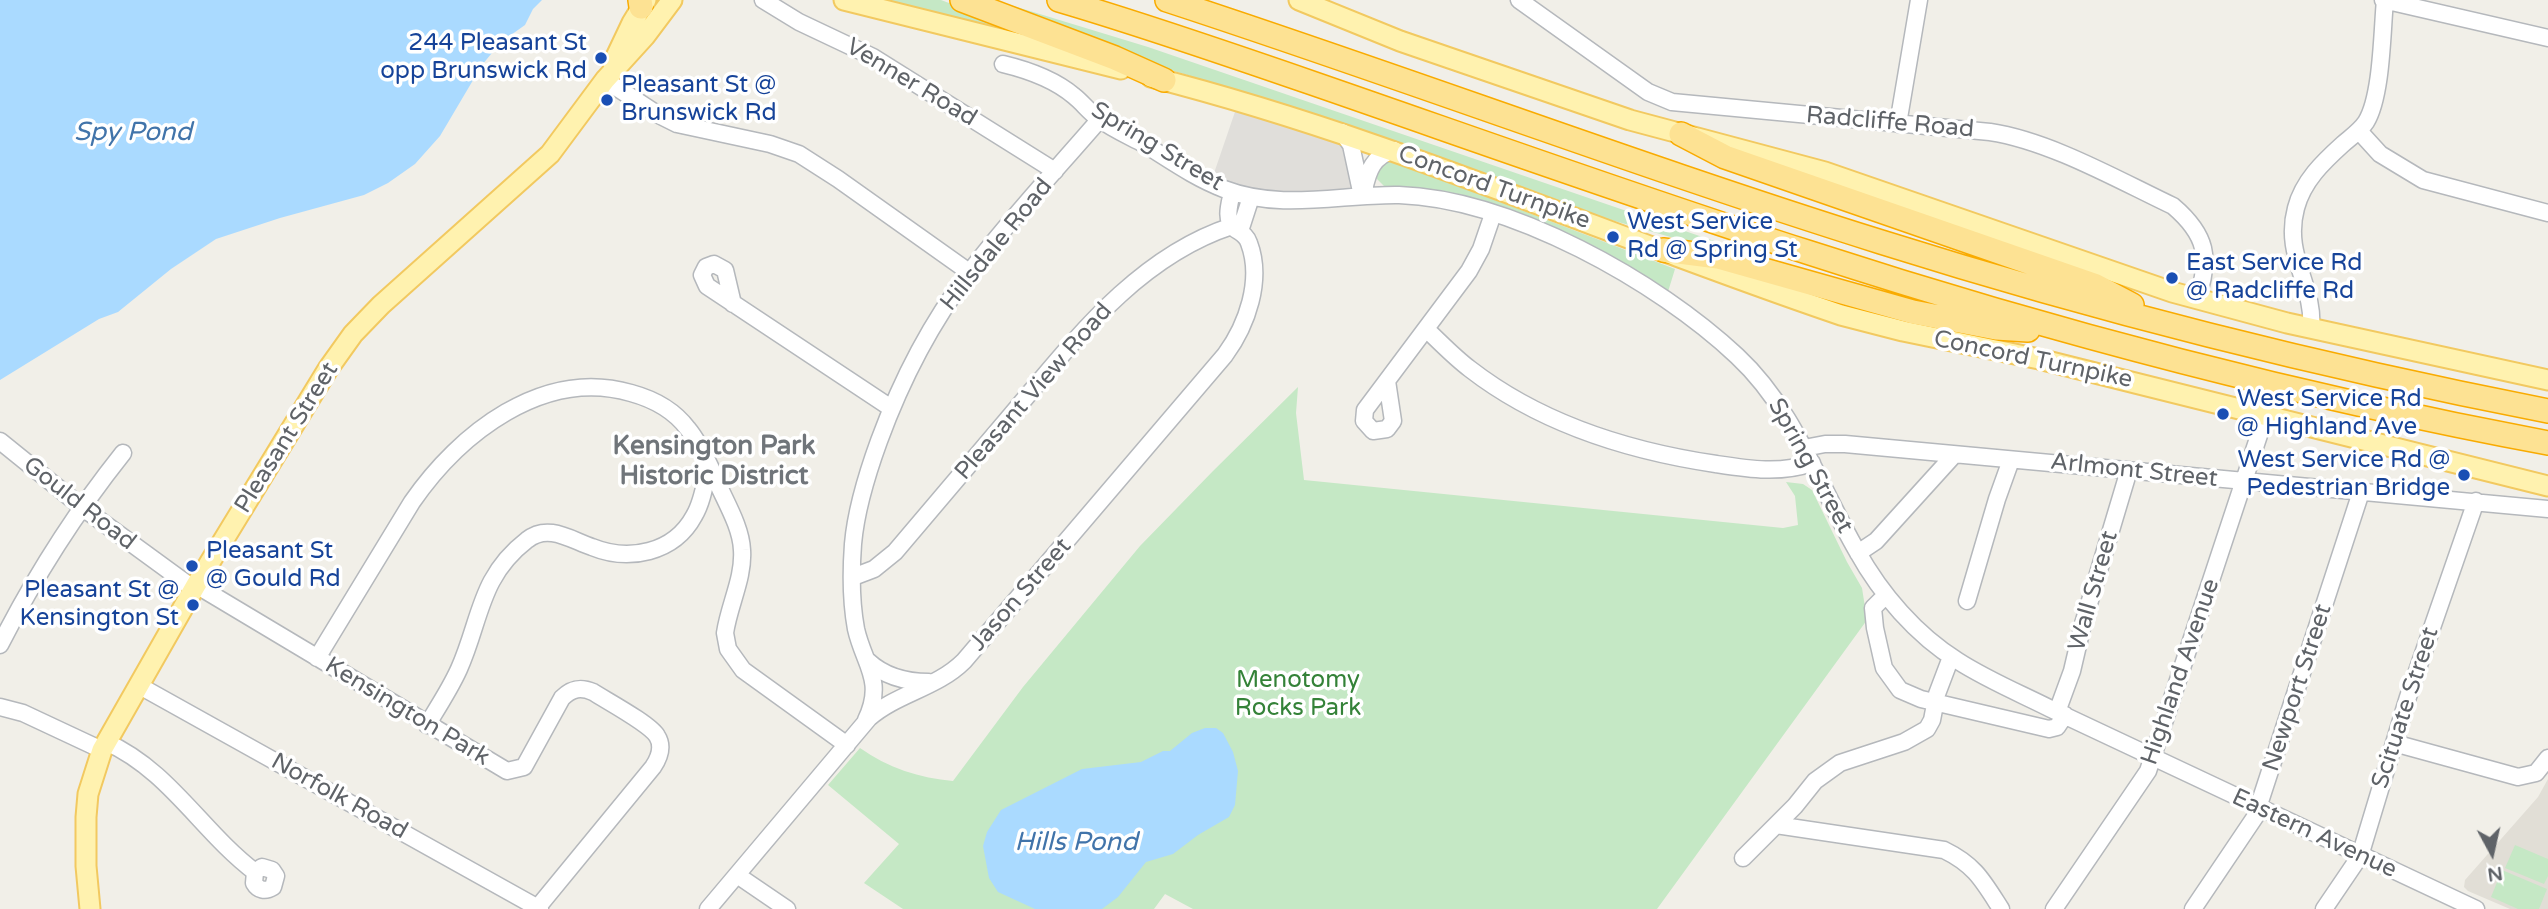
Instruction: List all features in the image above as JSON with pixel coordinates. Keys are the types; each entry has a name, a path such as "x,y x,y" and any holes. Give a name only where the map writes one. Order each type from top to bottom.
{"highway":[{"path":"962,0 1115,58 1164,80"},
{"name":"Concord Turnpike","path":"1059,0 1157,30 1804,251 1947,296 2077,334 2326,396 2548,443"},
{"path":"1167,0 1819,223 1963,268 2172,326 2359,371 2548,411"},
{"path":"1681,134 1725,157 2094,285 2172,326"},
{"path":"1663,250 1718,257 1928,315 1997,328 2077,334"}],"main road":[{"name":"Pleasant Street","path":"90,909 86,866 86,817 88,794 104,746 195,587 328,369 353,334 381,305 545,159 672,0"},
{"name":"Concord Turnpike","path":"844,0 1267,108 1394,150 1803,302 1872,323 2020,354 2548,486"},
{"path":"1299,0 1400,41 1630,120 1825,172 2197,299 2311,329 2548,380"},
{"name":"Pleasant Street","path":"606,80 642,2"}],"street":[{"name":"Venner Road","path":"763,0 799,22 873,57 1055,172"},
{"path":"1898,124 1919,0"},
{"path":"2311,329 2309,303 2292,243 2295,211 2303,188 2321,165 2359,131 2367,120 2376,86 2384,0 2548,38"},
{"name":"Radcliffe Road","path":"1522,1 1648,92 1663,99 1695,105 1990,132 2022,139 2090,167 2173,206 2194,226 2204,250 2206,272 2197,299"},
{"name":"Spring Street","path":"1003,64 1054,82 1100,119 1198,177 1232,192 1251,197 1302,201 1362,196 1425,197 1493,214 1559,240 1600,260 1706,330 1739,358 1767,388 1788,418 1858,553 1886,595 1915,627 1951,657 1989,678 2153,757"},
{"path":"606,80 677,124 769,144 799,154 969,272"},
{"name":"Hillsdale Road","path":"865,722 875,690 873,675 856,625 853,577 856,523 871,464 891,408 932,328 969,272 1100,119"},
{"path":"2359,131 2380,154 2423,180 2548,213"},
{"path":"1342,132 1351,145 1362,196"},
{"path":"1362,196 1373,163 1394,150"},
{"name":"Jason Street","path":"708,909 865,722 890,703 935,682 964,661 1234,343 1248,311 1253,264 1249,244 1236,229 1228,211 1232,192"},
{"path":"1236,229 1251,197"},
{"path":"1387,381 1472,266 1493,214"},
{"name":"Pleasant View Road","path":"853,577 874,569 895,552 1047,373 1119,295 1182,249 1236,229"},
{"path":"733,304 891,408"},
{"name":"Arlmont Street","path":"1426,329 1469,368 1500,390 1541,413 1605,439 1658,454 1752,470 1784,469 1838,444 2548,509"},
{"path":"317,658 425,482 458,446 478,430 516,407 555,393 586,387 612,388 662,405 681,420 709,465 739,533 742,550 741,568 725,633 728,649 737,663 752,678 847,745"},
{"name":"Highland Avenue","path":"2054,909 2142,782 2153,757 2266,414"},
{"name":"Gould Road","path":"0,441 83,508 195,587"},
{"path":"0,645 38,575 123,453"},
{"path":"1858,553 1876,541 1954,454"},
{"path":"1967,601 2011,460"},
{"path":"427,725 459,668 484,594 519,547 534,535 548,533 559,534 615,554 652,551 676,537 691,522 702,497 709,465"},
{"name":"Wall Street","path":"2061,713 2083,624 2129,470"},
{"name":"Newport Street","path":"2193,909 2252,824 2259,808 2361,492"},
{"name":"Scituate Street","path":"2324,909 2360,856 2394,743 2476,501"},
{"name":"Kensington Park","path":"195,587 500,769 515,771 528,761 568,691 584,689 593,692 653,730 658,737 660,751 653,767 539,908"},
{"path":"1886,595 1873,611 1878,647 1885,671 1900,690 1935,702 2049,729 2057,727 2061,713"},
{"path":"1743,858 1815,781 1840,763 1920,734 1931,723 1935,702 1951,657"},
{"path":"868,661 884,672 904,680 935,682"},
{"name":"Norfolk Road","path":"138,685 539,908"},
{"path":"0,707 23,713 104,746 126,751 152,771 235,856 256,872"},
{"path":"2394,743 2513,776 2530,776 2541,770 2548,758"},
{"name":"Eastern Avenue","path":"2153,757 2476,909"},
{"path":"1776,825 1944,850 1963,859 1976,871 2001,909"},
{"path":"737,875 787,909"}],"shaded area":[{"path":"1237,106 1345,142 1351,165 1351,192 1262,192 1212,179"},
{"path":"2548,779 2548,909 2510,909 2468,891 2464,887 2465,880 2538,797"}],"green space":[{"path":"876,0 941,0 1076,51"},
{"path":"997,1 1148,47 1790,267 1740,257 1587,213 1295,108 1125,56"},
{"path":"1391,160 1675,269 1667,295 1602,256 1385,187 1377,179 1378,171 1382,164"},
{"name":"Menotomy Rocks Park","path":"1298,387 1296,413 1304,480 1783,528 1798,525 1795,496 1786,482 1803,484 1812,490 1862,588 1867,620 1657,909 1193,909 1165,894 1154,909 903,909 864,883 899,844 828,785 860,748 905,771 953,781 1023,687 1140,546"},
{"path":"2515,845 2548,859 2548,876 2544,884 2505,868"},
{"path":"2502,870 2547,889 2539,909 2518,909 2491,897"}],"water":[{"name":"Spy Pond","path":"0,0 542,0 533,9 525,25 501,42 482,65 440,136 415,164 388,183 364,195 216,239 171,269 118,312 99,319 0,380"},
{"name":"Hills Pond","path":"1205,728 1216,728 1223,733 1233,752 1238,771 1235,805 1229,817 1173,854 1146,862 1118,897 1102,909 1035,909 998,892 989,878 983,846 987,832 1001,810 1082,769 1141,762 1163,751 1170,751 1192,733"}],"place":[{"name":"244 Pleasant St opp Brunswick Rd","path":"601,58"},
{"name":"Pleasant St @ Brunswick Rd","path":"607,100"},
{"name":"West Service Rd @ Spring St","path":"1613,237"},
{"name":"East Service Rd @ Radcliffe Rd","path":"2172,278"},
{"name":"West Service Rd @ Highland Ave","path":"2223,414"},
{"name":"West Service Rd @ Pedestrian Bridge","path":"2464,475"},
{"name":"Pleasant St @ Gould Rd","path":"192,566"},
{"name":"Pleasant St @ Kensington St","path":"193,605"}],"district":[{"name":"Kensington Park Historic District","path":"714,462"}]}
